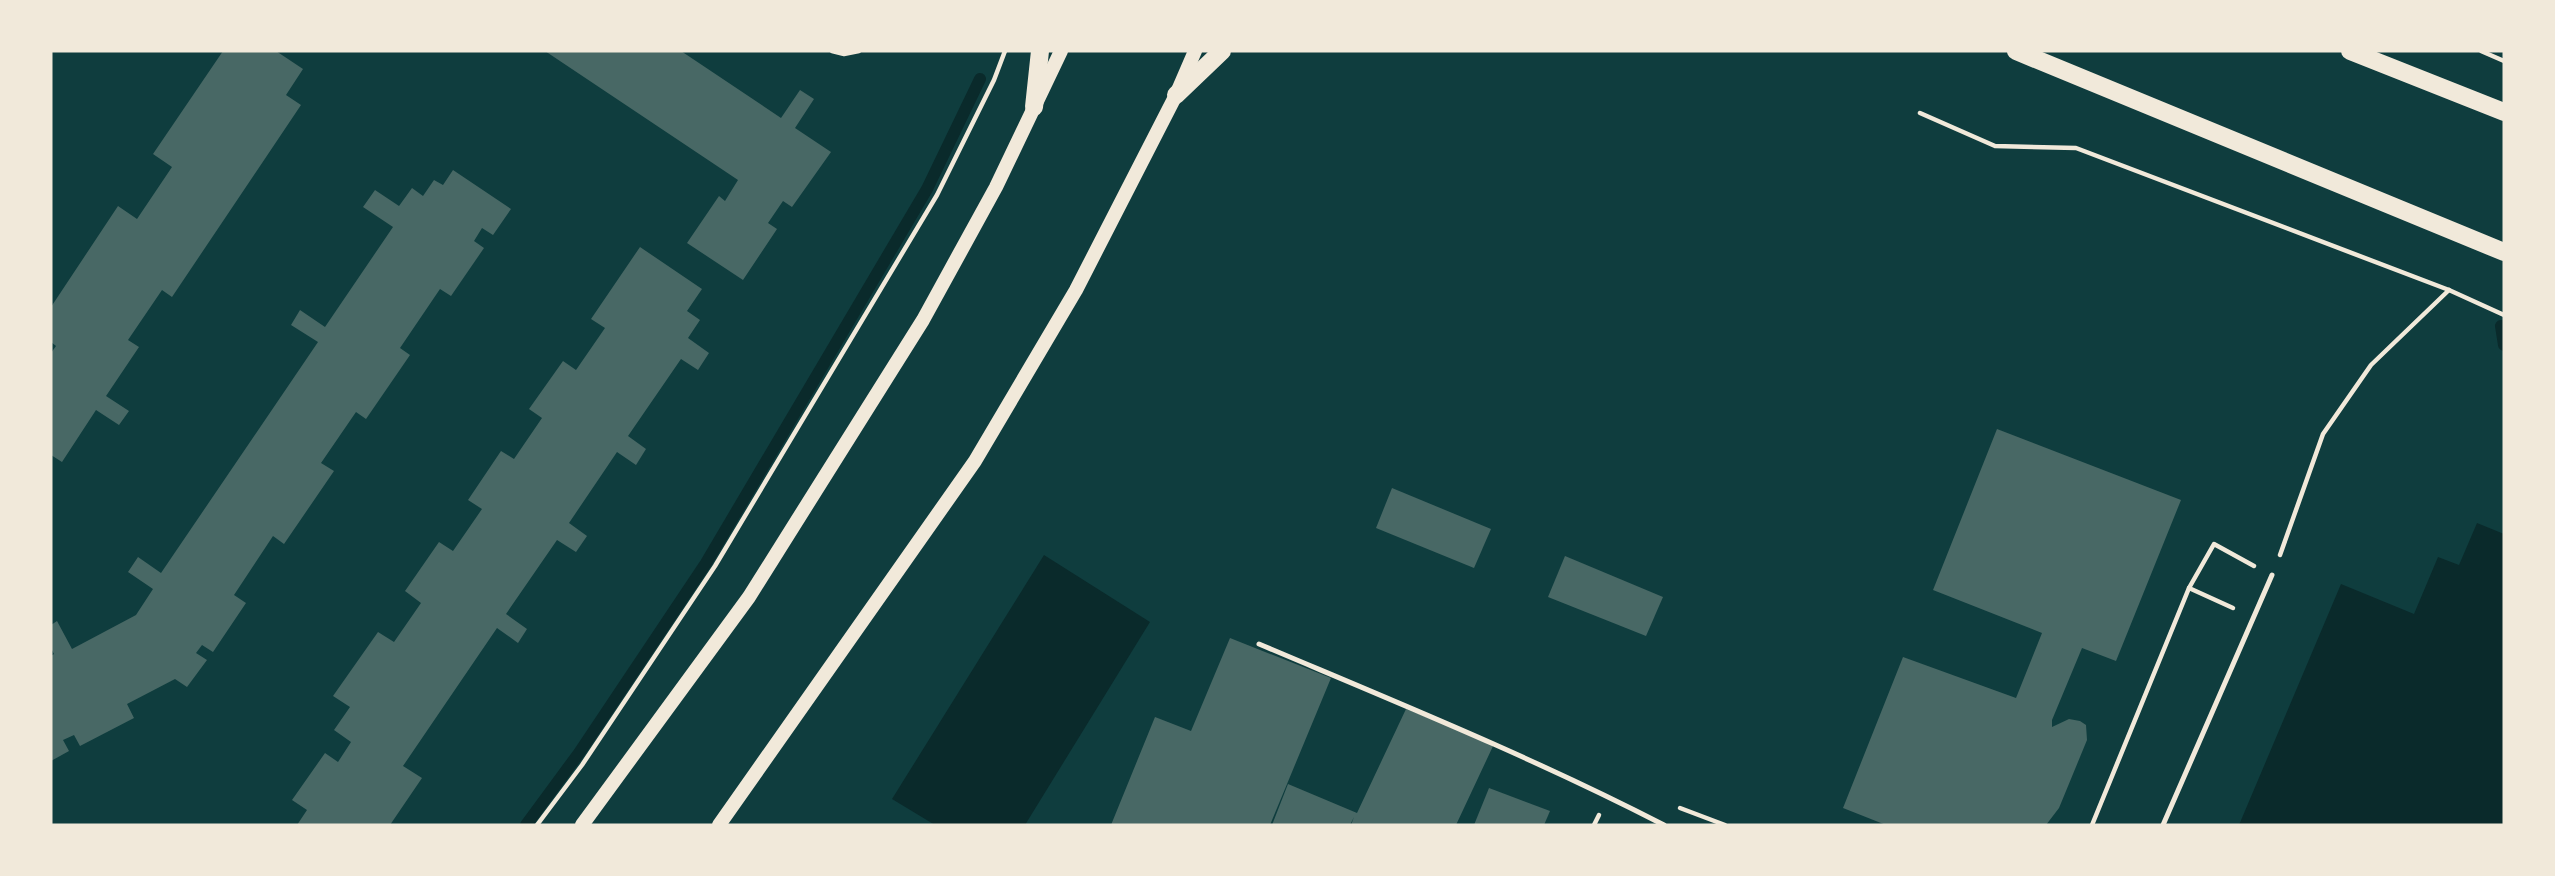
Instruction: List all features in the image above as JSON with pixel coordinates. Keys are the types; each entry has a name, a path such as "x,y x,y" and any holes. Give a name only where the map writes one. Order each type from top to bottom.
{"main road":[{"path":"1034,107 1040,51"},
{"path":"582,825 757,586 923,320 985,209 1061,51"},
{"path":"719,825 975,461 1076,290 1176,95 1195,51"},
{"path":"1176,95 1222,51"},
{"path":"2016,51 2504,252"},
{"path":"2350,51 2504,111"}],"lane":[{"path":"2163,825 2272,575"},
{"path":"1259,644 1494,743 1664,825"}],"path":[{"path":"832,51 844,54 859,51"},
{"path":"537,825 582,765 715,566 937,195 994,80 1005,51"},
{"path":"2481,51 2504,61"},
{"path":"1920,113 1995,146 2076,148 2449,290 2504,315"},
{"path":"2092,825 2189,589 2214,544 2272,575 2323,433 2371,365 2449,290"},
{"path":"2189,589 2254,617"}],"water":[{"path":"2477,523 2504,534 2504,825 2239,825 2341,584 2414,614 2438,557 2459,565"},
{"path":"1044,555 1150,622 1025,825 935,825 892,799"}],"building":[{"path":"223,51 276,51 303,69 286,95 301,105 172,297 162,290 128,340 139,347 106,396 129,411 119,425 96,410 62,462 51,455 51,353 56,346 51,342 51,307 118,206 137,219 172,167 153,154"},
{"path":"545,51 681,51 781,118 800,90 814,99 795,128 831,152 792,207 783,201 768,223 777,229 743,280 687,243 719,196 725,201 738,180"},
{"path":"453,170 511,209 493,235 482,228 474,241 484,248 451,296 440,289 400,348 410,355 366,419 356,412 321,463 334,471 284,544 273,536 234,595 246,603 213,652 202,645 196,653 207,660 187,687 175,679 127,704 134,718 80,746 74,735 63,740 69,751 51,761 51,656 54,654 51,648 51,625 57,621 72,649 136,615 153,589 128,572 138,557 161,573 318,342 291,325 300,310 325,327 393,227 363,207 375,190 399,206 412,188 423,196 434,180 443,185"},
{"path":"640,247 702,289 687,311 700,320 688,338 709,353 698,370 681,359 628,436 646,449 636,465 617,452 569,523 587,536 576,552 557,540 506,614 527,629 518,643 497,628 403,766 422,778 390,825 297,825 307,810 292,800 325,753 338,762 351,742 334,730 350,707 333,696 378,632 394,642 421,603 405,591 439,542 453,551 482,509 468,500 501,451 514,459 542,418 529,409 563,361 576,370 605,328 591,319"},
{"path":"1997,429 2181,500 2116,661 2082,648 2052,720 2052,727 2069,719 2080,721 2086,725 2087,740 2059,808 2046,825 1886,825 1843,808 1903,657 2016,698 2042,633 1933,590"},
{"path":"1392,488 1491,529 1474,568 1376,528"},
{"path":"1565,556 1663,597 1646,636 1548,597"},
{"path":"1230,638 1331,678 1270,825 1111,825 1155,717 1191,731"},
{"path":"1406,709 1494,744 1456,825 1351,825 1354,817 1350,825 1272,825 1288,784 1357,813"},
{"path":"1489,788 1550,811 1544,825 1474,825"}],"waterway":[{"path":"526,825 579,753 706,563 927,189 980,79"},
{"path":"2501,326 2504,345"}]}
